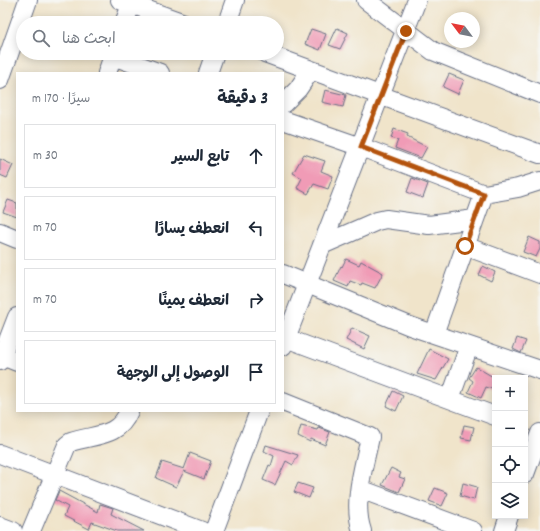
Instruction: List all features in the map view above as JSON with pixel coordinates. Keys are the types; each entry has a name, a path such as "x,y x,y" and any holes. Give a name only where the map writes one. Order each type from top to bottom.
{"street":[{"path":"22,16 28,0"},
{"path":"229,16 235,0"},
{"path":"366,0 433,51 540,94"},
{"path":"417,0 361,147 284,340 492,415"},
{"path":"125,16 128,1 166,16"},
{"path":"0,80 16,34"},
{"path":"107,72 112,60"},
{"path":"129,60 158,72"},
{"path":"208,72 213,60"},
{"path":"284,60 540,152"},
{"path":"284,103 298,89 311,70"},
{"path":"284,120 361,147 484,194 518,188 540,181"},
{"path":"434,334 484,194"},
{"path":"322,245 377,221 386,220 430,224 475,219"},
{"path":"0,232 16,239"},
{"path":"465,246 540,274"},
{"path":"284,274 434,334 540,370"},
{"path":"6,360 16,321"},
{"path":"450,399 469,346"},
{"path":"284,402 370,437 360,489 358,519 362,531"},
{"path":"30,531 67,445 77,440 114,431 123,423 128,412"},
{"path":"214,531 259,412"},
{"path":"528,428 540,433 528,466"},
{"path":"0,454 202,531"},
{"path":"360,489 474,531"},
{"path":"504,531 508,519"},
{"path":"0,526 12,531"}],"building":[{"path":"337,28 348,33 340,49 329,45"},
{"path":"311,29 326,34 320,50 305,44"},
{"path":"449,74 464,80 458,94 443,87"},
{"path":"325,90 346,95 343,107 322,102"},
{"path":"394,129 408,134 407,137 427,147 421,158 395,148 398,140 391,138"},
{"path":"304,154 325,161 321,171 333,176 328,189 314,184 308,194 297,188 302,178 293,173"},
{"path":"0,159 13,165 7,178 0,175"},
{"path":"412,178 428,184 423,198 407,192"},
{"path":"8,200 16,203 16,217 3,212"},
{"path":"529,237 540,242 540,249 536,257 523,252"},
{"path":"346,259 359,265 361,261 383,273 375,288 362,283 361,285 350,281 348,287 334,281"},
{"path":"483,266 495,272 491,281 479,275"},
{"path":"352,328 370,336 364,349 346,340"},
{"path":"517,338 526,341 521,353 513,349"},
{"path":"429,349 448,359 436,380 417,374"},
{"path":"476,367 492,376 492,389 486,387 481,398 468,392 473,381 469,378"},
{"path":"393,391 403,396 396,411 386,406"},
{"path":"464,425 474,427 471,440 461,438"},
{"path":"301,426 318,430 319,428 330,432 325,445 311,439 310,442 298,436"},
{"path":"266,445 298,455 293,465 286,461 275,485 263,480 269,465 271,466 274,456 264,451"},
{"path":"190,453 211,461 204,479 184,471 176,487 156,478 162,462 184,469"},
{"path":"391,468 401,473 399,477 405,479 399,492 382,485"},
{"path":"298,483 313,488 309,498 294,492"},
{"path":"463,483 477,487 474,500 460,496"},
{"path":"435,488 448,493 442,506 429,501"},
{"path":"59,491 98,512 100,504 113,508 111,514 144,531 117,531 92,522 89,529 64,516 68,507 55,500"}],"route":[{"path":"406,31 361,147 484,194 465,246"}]}
